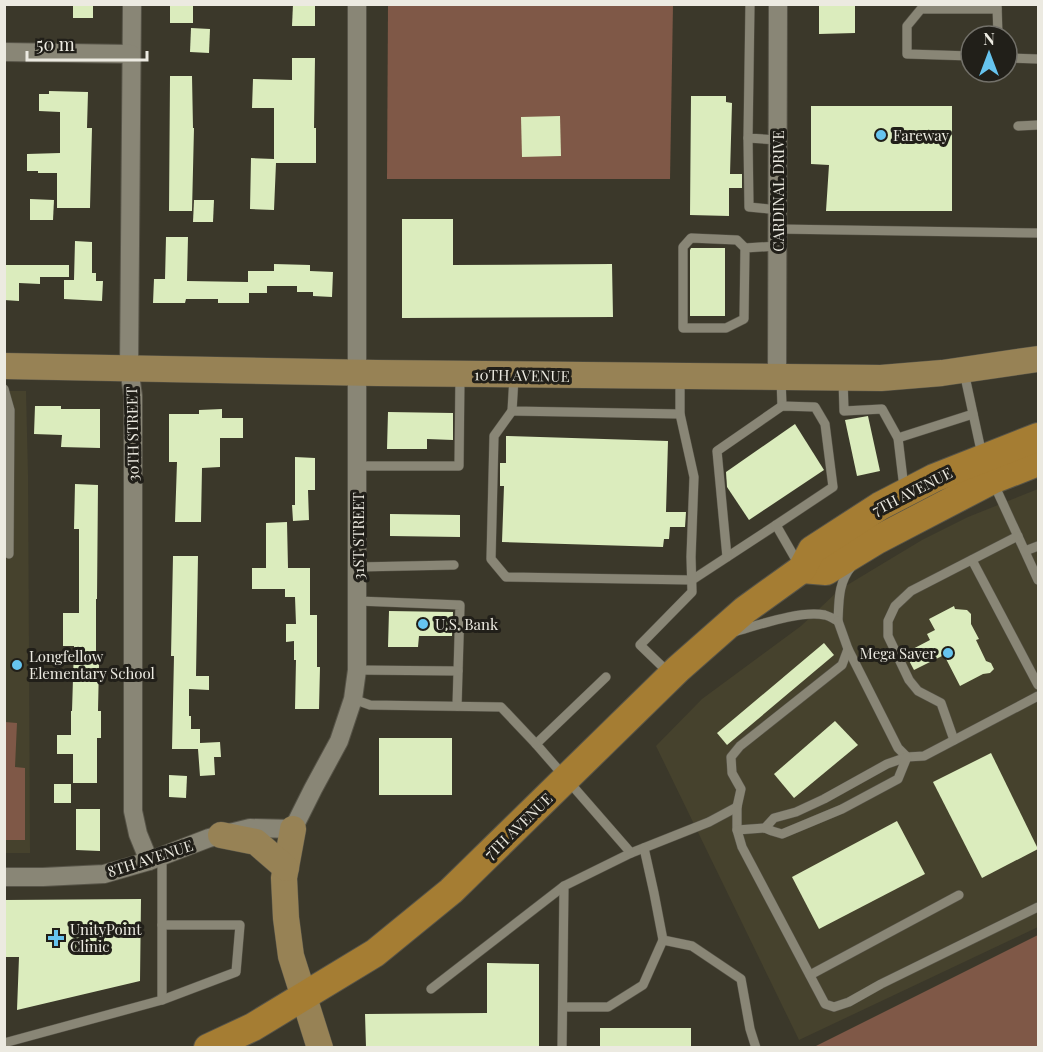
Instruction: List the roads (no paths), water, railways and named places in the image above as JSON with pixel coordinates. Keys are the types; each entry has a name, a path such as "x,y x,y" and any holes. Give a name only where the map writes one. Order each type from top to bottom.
{"main road":[{"name":"7TH AVENUE","path":"801,569 826,571 1038,437"},
{"name":"7TH AVENUE","path":"208,1047 253,1027 375,953 451,891 672,675 745,610 801,569 812,550 880,506 934,478 1038,462"}],"street":[{"name":"30TH STREET","path":"132,4 129,368 134,396 134,810 138,834 155,859"},
{"name":"31ST STREET","path":"320,1047 291,956 284,878 293,829 339,741 353,699 357,670 357,4"},
{"name":"CARDINAL DRIVE","path":"778,4 779,378"},
{"path":"4,52 131,54"},
{"name":"10TH AVENUE","path":"4,366 358,373 881,378 964,370 1038,358"},
{"name":"8TH AVENUE","path":"4,877 104,874 155,859 209,838 250,828 293,829"},
{"path":"221,835 256,842 286,868"}],"lane":[{"path":"750,4 749,207 778,228"},
{"path":"959,56 907,54 907,26 921,9 997,7 998,24"},
{"path":"1019,58 1038,59"},
{"path":"1018,126 1038,125"},
{"path":"748,138 778,140"},
{"path":"745,248 778,228 1038,233"},
{"path":"691,238 737,240 745,248 744,319 726,328 684,328 682,247 691,238"},
{"path":"964,370 987,469 1038,580"},
{"path":"358,466 459,466 460,374"},
{"path":"514,375 512,411 494,436 491,559 506,577 692,580 776,525 833,487 825,424 815,407 782,406 717,451 727,557"},
{"path":"672,675 640,645 692,592 694,477 680,414 680,377"},
{"path":"779,378 782,406"},
{"path":"843,378 844,411 882,409 898,438 904,493"},
{"path":"4,389 10,410 9,554"},
{"path":"512,411 680,414"},
{"path":"898,438 973,414"},
{"path":"776,525 801,569"},
{"path":"954,740 941,703 918,691 909,680 888,636 888,621 895,606 911,591 1018,536"},
{"path":"878,540 849,569 840,586 838,621 848,649 898,748 907,757"},
{"path":"1025,551 1038,546"},
{"path":"972,560 1038,685"},
{"path":"358,567 454,566"},
{"path":"358,601 460,605 457,706"},
{"path":"714,637 813,614 827,615 838,621"},
{"path":"848,649 842,665 740,746 730,757 732,773 741,789 737,806 737,830 742,847 825,1004 834,1006 849,1002 1038,906"},
{"path":"357,670 458,670"},
{"path":"536,744 606,677"},
{"path":"765,828 774,818 796,812 824,799 887,764 907,757 924,756 1038,696"},
{"path":"353,699 370,705 501,706 631,853"},
{"path":"737,830 765,828 782,834 842,809 898,780 907,757"},
{"path":"431,989 564,886 631,853 709,822 737,806"},
{"path":"563,1007 608,1007 643,985 663,940 644,848"},
{"path":"155,859 162,925 162,1000"},
{"path":"562,1047 564,886"},
{"path":"810,975 959,895"},
{"path":"4,1043 162,1000 237,972 240,925 162,925"},
{"path":"663,940 692,946 741,980 750,1029 756,1047"}],"place":[{"name":"Fareway","path":"881,135"},
{"name":"U.S. Bank","path":"423,624"},
{"name":"Mega Saver","path":"948,653"},
{"name":"Longfellow Elementary School","path":"17,665"},
{"name":"UnityPoint Clinic","path":"56,938"}]}
